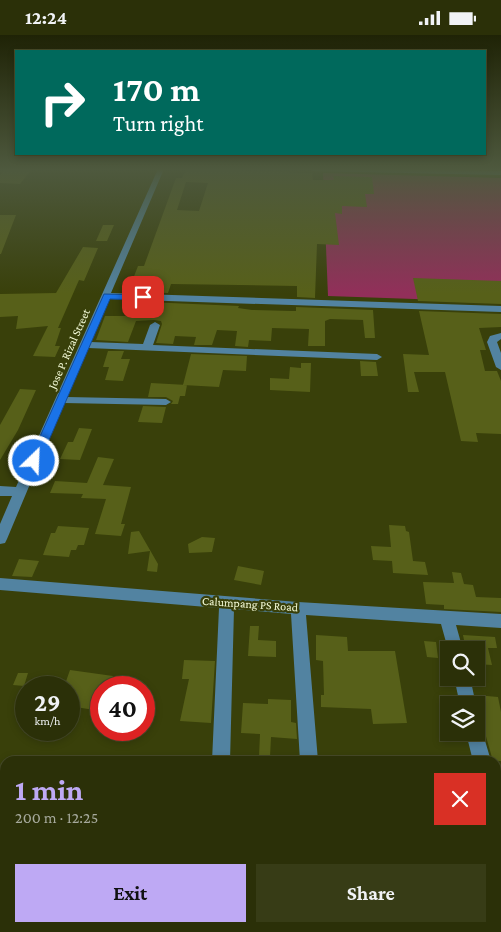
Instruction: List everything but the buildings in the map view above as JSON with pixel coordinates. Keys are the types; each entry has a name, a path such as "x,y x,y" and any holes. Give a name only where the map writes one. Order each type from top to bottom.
{"street":[{"name":"Jose P. Rizal Street","path":"0,539 143,211"},
{"path":"107,296 501,309"},
{"path":"147,349 155,325"},
{"path":"501,335 493,338 492,342 501,367"},
{"path":"85,345 377,357"},
{"path":"61,400 166,402"},
{"path":"0,491 21,492"},
{"name":"Calumpang PS Road","path":"0,584 227,603 501,621"},
{"path":"221,756 227,603"},
{"path":"298,608 309,756"},
{"path":"447,618 453,641"},
{"path":"477,741 481,756"}],"shaded area":[{"path":"325,211 501,211 501,302 328,296"}],"route":[{"path":"34,461 107,296 143,297"}]}
